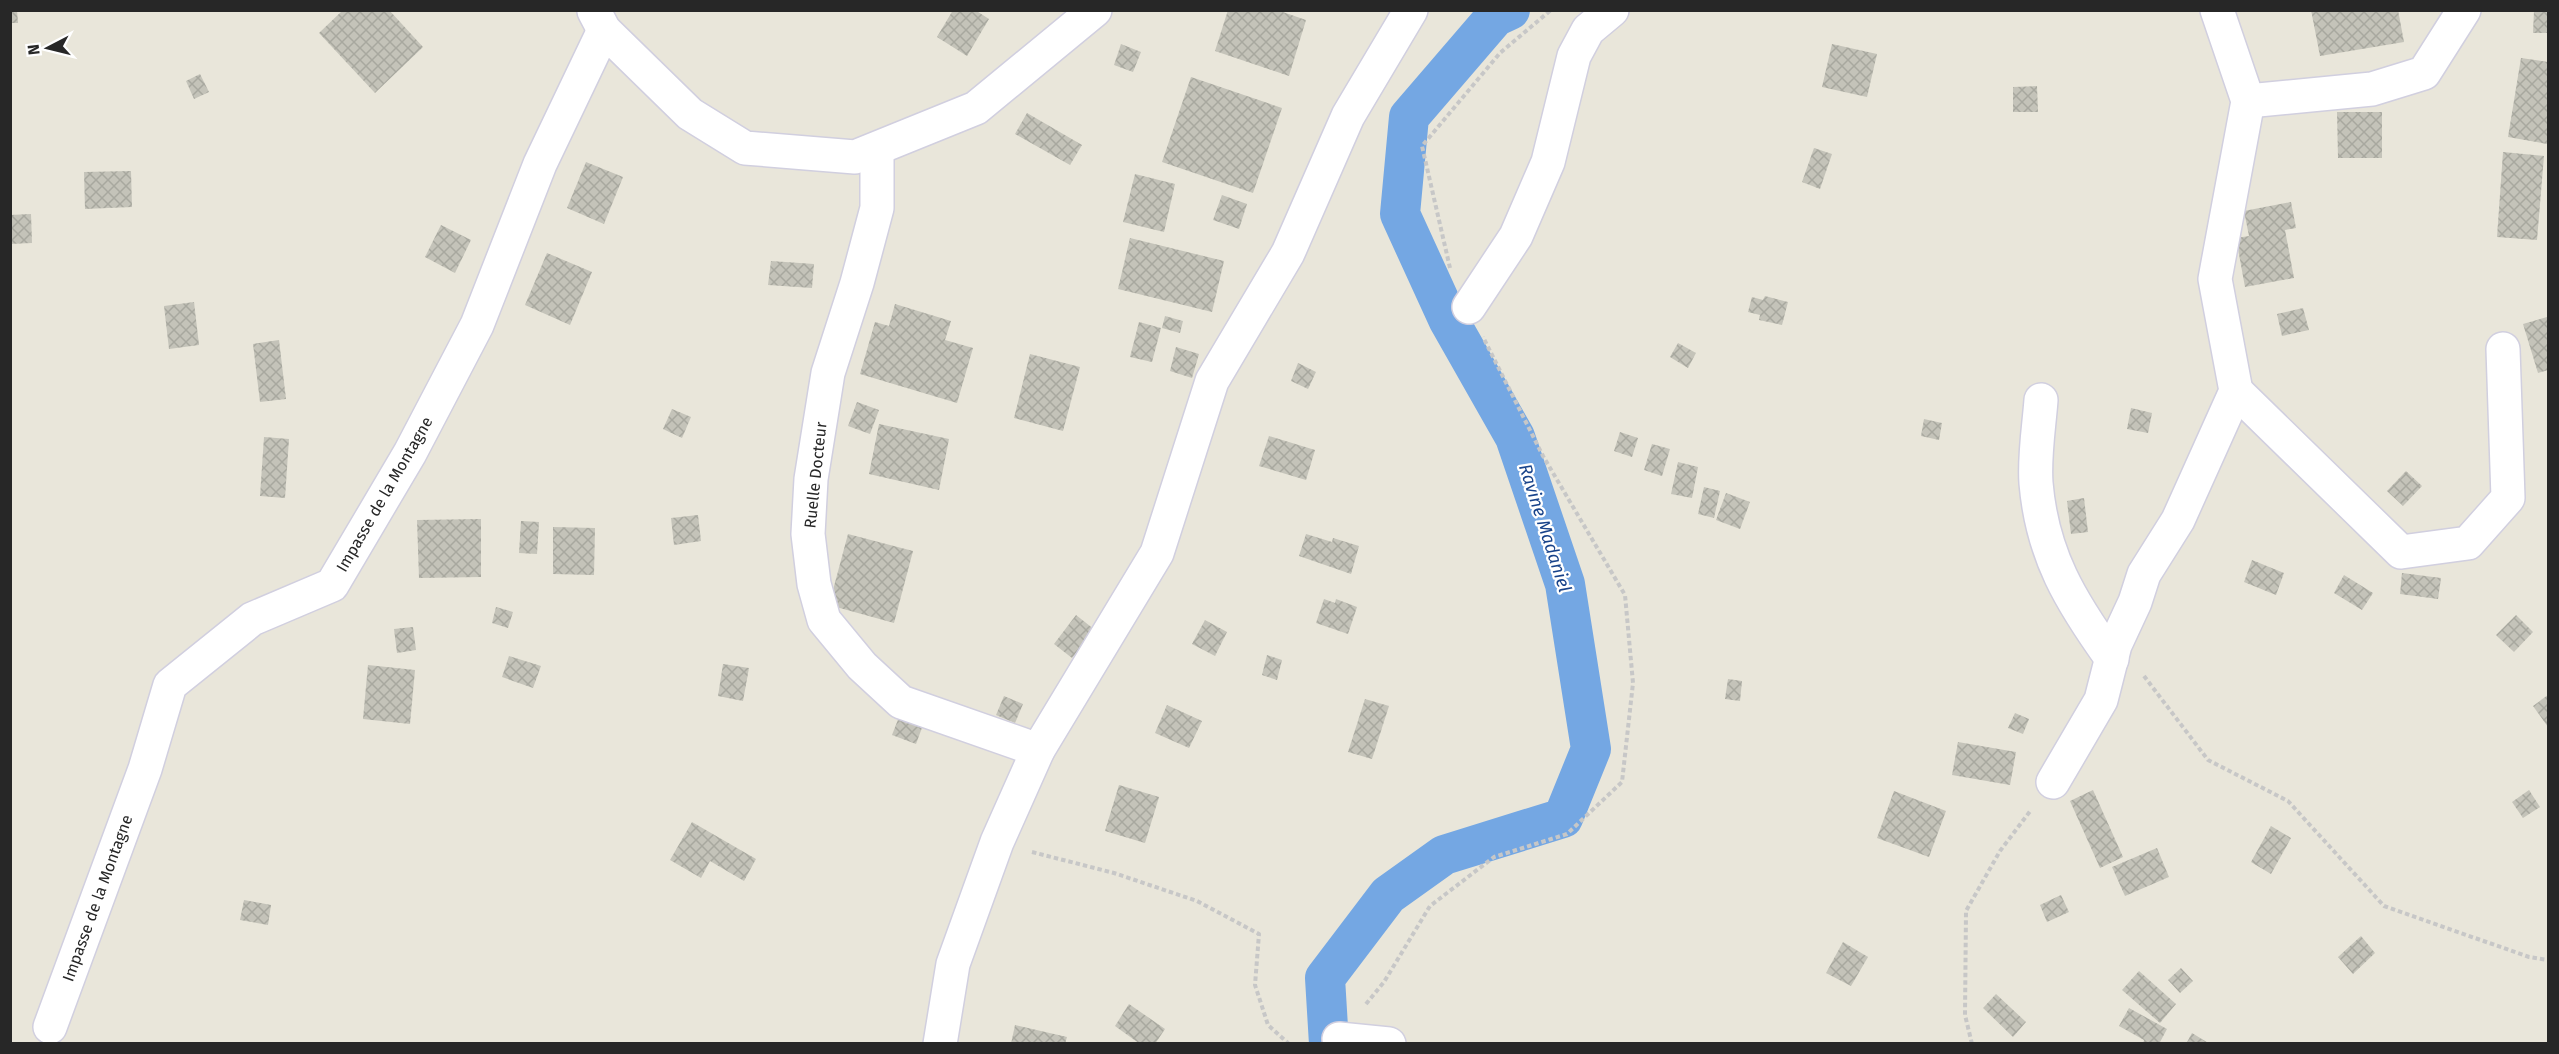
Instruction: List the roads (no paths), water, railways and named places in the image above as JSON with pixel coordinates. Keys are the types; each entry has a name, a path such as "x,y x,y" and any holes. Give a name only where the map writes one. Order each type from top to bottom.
{"street":[{"path":"599,20 690,114 745,148 855,158 976,108 1095,10"},
{"path":"940,1044 953,964 997,842 1038,750 1158,553 1212,381 1288,253 1348,116 1411,10"},
{"path":"1469,307 1516,236 1548,162 1574,56 1588,30 1612,10"},
{"path":"2053,782 2101,700 2113,652 2135,602 2144,574 2178,520 2236,391 2215,279 2248,101 2217,10"},
{"path":"2248,101 2372,90 2424,73 2464,10"},
{"name":"Impasse de la Montagne","path":"50,1027 145,769 170,685 252,619 332,585 411,453 477,325 599,20"},
{"name":"Ruelle Docteur","path":"877,149 877,208 857,283 828,373 811,478 808,534 814,584 824,620 862,666 901,702 1038,750"},
{"path":"2236,391 2401,552 2468,543 2508,498 2503,349"},
{"path":"2041,400 2036,482 2045,541 2075,607 2113,652"},
{"path":"1339,1039 1389,1044"}],"waterway":[{"name":"Ravine Madaniel","path":"1329,1044 1325,978 1388,895 1444,855 1563,818 1591,749 1565,584 1515,437 1448,319 1400,214 1409,117 1495,17 1510,10"}]}
